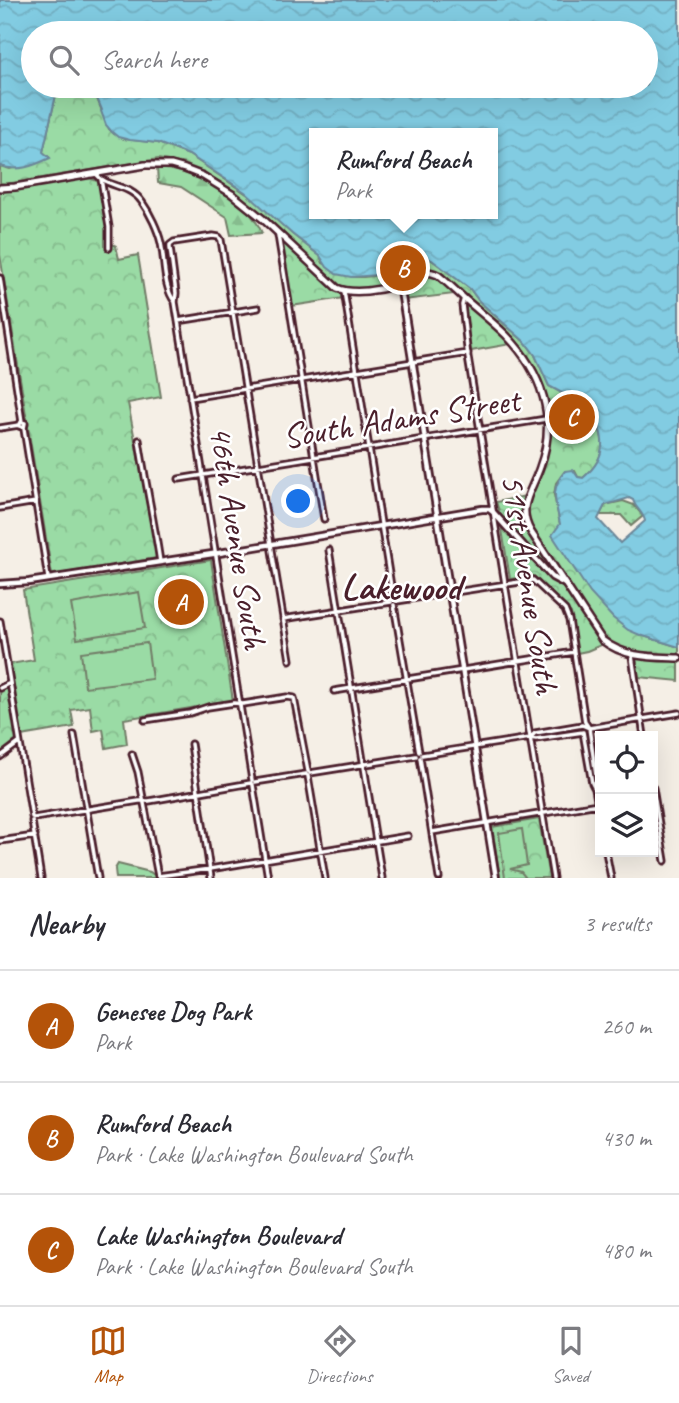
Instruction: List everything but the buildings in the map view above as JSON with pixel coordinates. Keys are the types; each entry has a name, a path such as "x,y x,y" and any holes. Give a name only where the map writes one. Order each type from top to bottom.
{"main road":[{"path":"0,188 98,176 145,165 171,165 203,176 226,190 278,233 331,284 344,291 358,292 400,285 415,274 423,272 431,272 441,277 506,335 524,356 540,385 549,434 544,457 525,504 527,526 602,640 632,656 679,658"}],"street":[{"path":"98,176 109,225 109,248"},
{"name":"46th Avenue South","path":"98,176 133,192 143,202 160,241 169,293 175,302"},
{"path":"278,233 324,519"},
{"name":"46th Avenue South","path":"233,312 219,237 172,243 170,248 175,302 268,878"},
{"path":"0,278 48,579"},
{"path":"400,285 496,878"},
{"path":"344,291 439,878"},
{"name":"51st Avenue South","path":"464,298 462,305 468,353 553,878"},
{"path":"178,320 258,308"},
{"path":"233,312 290,660"},
{"path":"190,398 468,353"},
{"name":"South Adams Street","path":"179,479 548,418"},
{"path":"0,428 22,425"},
{"path":"139,440 160,562"},
{"path":"0,508 36,502"},
{"path":"0,584 160,562 489,509 552,577 565,584"},
{"path":"329,550 382,878"},
{"path":"283,619 530,580 538,583 567,613 595,768"},
{"path":"0,621 41,878"},
{"path":"334,691 574,652"},
{"path":"632,656 643,731"},
{"path":"0,688 10,682"},
{"path":"145,720 190,713 208,707 294,698 325,878"},
{"path":"530,738 536,733 582,725 589,727 679,713"},
{"path":"33,819 474,746 581,732 584,734 595,789"},
{"path":"74,735 98,878"},
{"path":"0,757 19,743"},
{"path":"191,744 211,878"},
{"path":"132,754 138,772 158,876 408,836"},
{"path":"654,794 665,861"},
{"path":"432,832 595,805"},
{"path":"0,841 35,836"},
{"path":"607,857 611,878"}],"green space":[{"path":"55,98 97,98 109,129 114,134 124,139 158,143 189,155 257,201 320,256 323,263 342,273 354,277 375,276 410,258 423,257 432,260 470,289 479,301 526,343 535,355 549,386 586,402 592,413 601,432 601,451 592,469 583,478 578,477 575,471 565,471 556,483 554,495 560,524 640,635 679,647 679,681 639,677 635,654 608,642 577,653 571,613 534,576 510,579 496,502 530,495 549,441 549,409 542,385 516,343 471,351 462,293 404,300 397,284 344,289 344,298 291,306 277,230 227,188 185,167 185,164 158,159 0,183 0,166 10,169 49,157 43,152"},
{"path":"157,168 187,174 218,188 245,208 262,233 231,235 227,217 181,187 158,183"},
{"path":"90,178 99,182 109,242 116,246 119,259 138,255 161,397 128,403 157,558 52,575 0,255 0,192"},
{"path":"623,501 634,505 643,516 631,526 621,515 600,515 605,505"},
{"path":"211,560 233,701 124,719 127,744 106,748 103,729 93,731 90,707 71,710 74,727 21,736 0,753 0,693 13,683 10,664 34,660 23,590"},
{"path":"139,592 145,628 77,639 71,604"},
{"path":"147,643 152,679 85,687 81,652"},
{"path":"539,819 549,878 500,878 492,827"},
{"path":"522,829 527,865 510,869 521,872 526,878 505,878 499,833"},
{"path":"118,864 150,872 158,878 116,878 115,869"}],"water":[{"path":"0,0 679,0 679,647 628,630 613,618 590,593 552,535 560,524 555,496 557,484 565,471 573,470 578,477 583,478 592,469 601,451 601,432 586,402 549,386 535,355 526,343 479,301 470,289 425,257 402,260 379,275 351,277 336,274 320,256 245,192 189,155 158,143 118,137 106,125 97,98 658,98 658,21 21,21 21,98 55,98 43,152 50,158 26,167 0,166","holes":["629,498 633,500 645,521 620,543 598,519 605,505"]}],"place":[{"name":"Rumford Beach","path":"403,268"},
{"name":"Lake Washington Boulevard","path":"572,417"},
{"name":"Genesee Dog Park","path":"181,602"}],"district":[{"name":"Lakewood","path":"401,586"}]}
